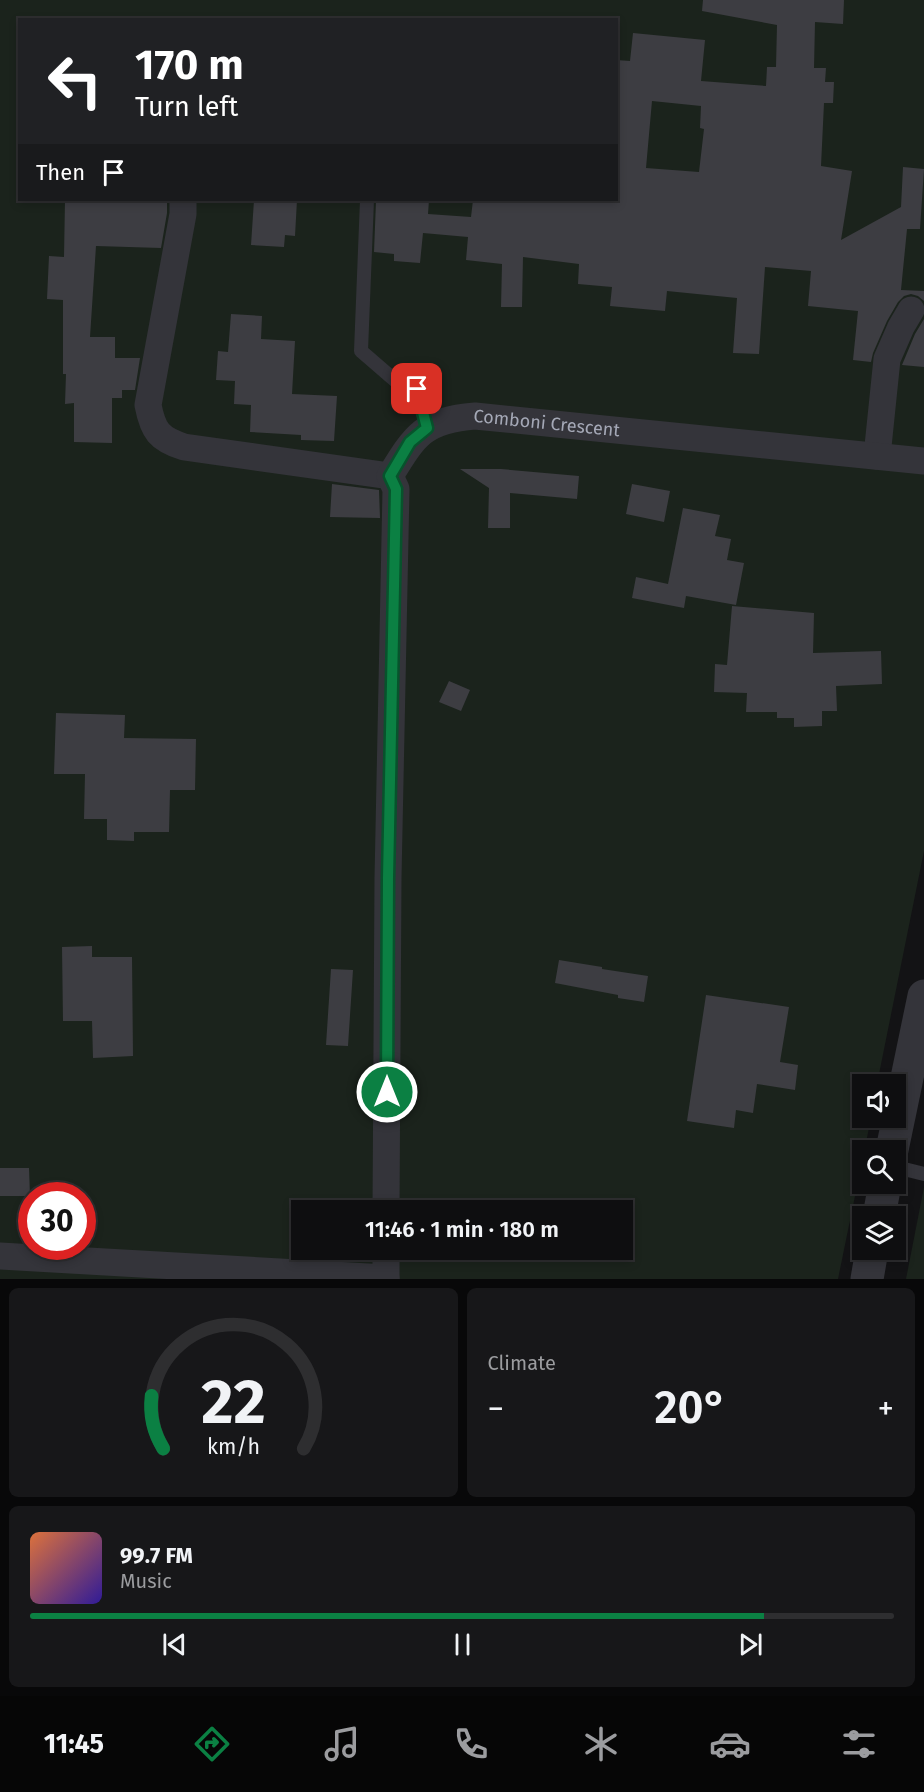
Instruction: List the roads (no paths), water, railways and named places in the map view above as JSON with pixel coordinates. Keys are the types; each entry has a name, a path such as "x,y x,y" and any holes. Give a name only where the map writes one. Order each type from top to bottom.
{"street":[{"path":"183,201 183,214 148,405 152,423 157,432 168,442 184,447 390,476 396,489 388,866 386,1200"},
{"path":"877,456 887,359 911,310"},
{"name":"Comboni Crescent","path":"390,476 410,442 427,428 451,418 475,416 924,461"},
{"path":"894,1140 924,996"},
{"path":"0,1256 386,1279 386,1260"},
{"path":"867,1279 870,1260"}],"lane":[{"path":"367,201 361,351 398,383 417,389 427,428"},
{"path":"906,1170 924,1174"}]}
